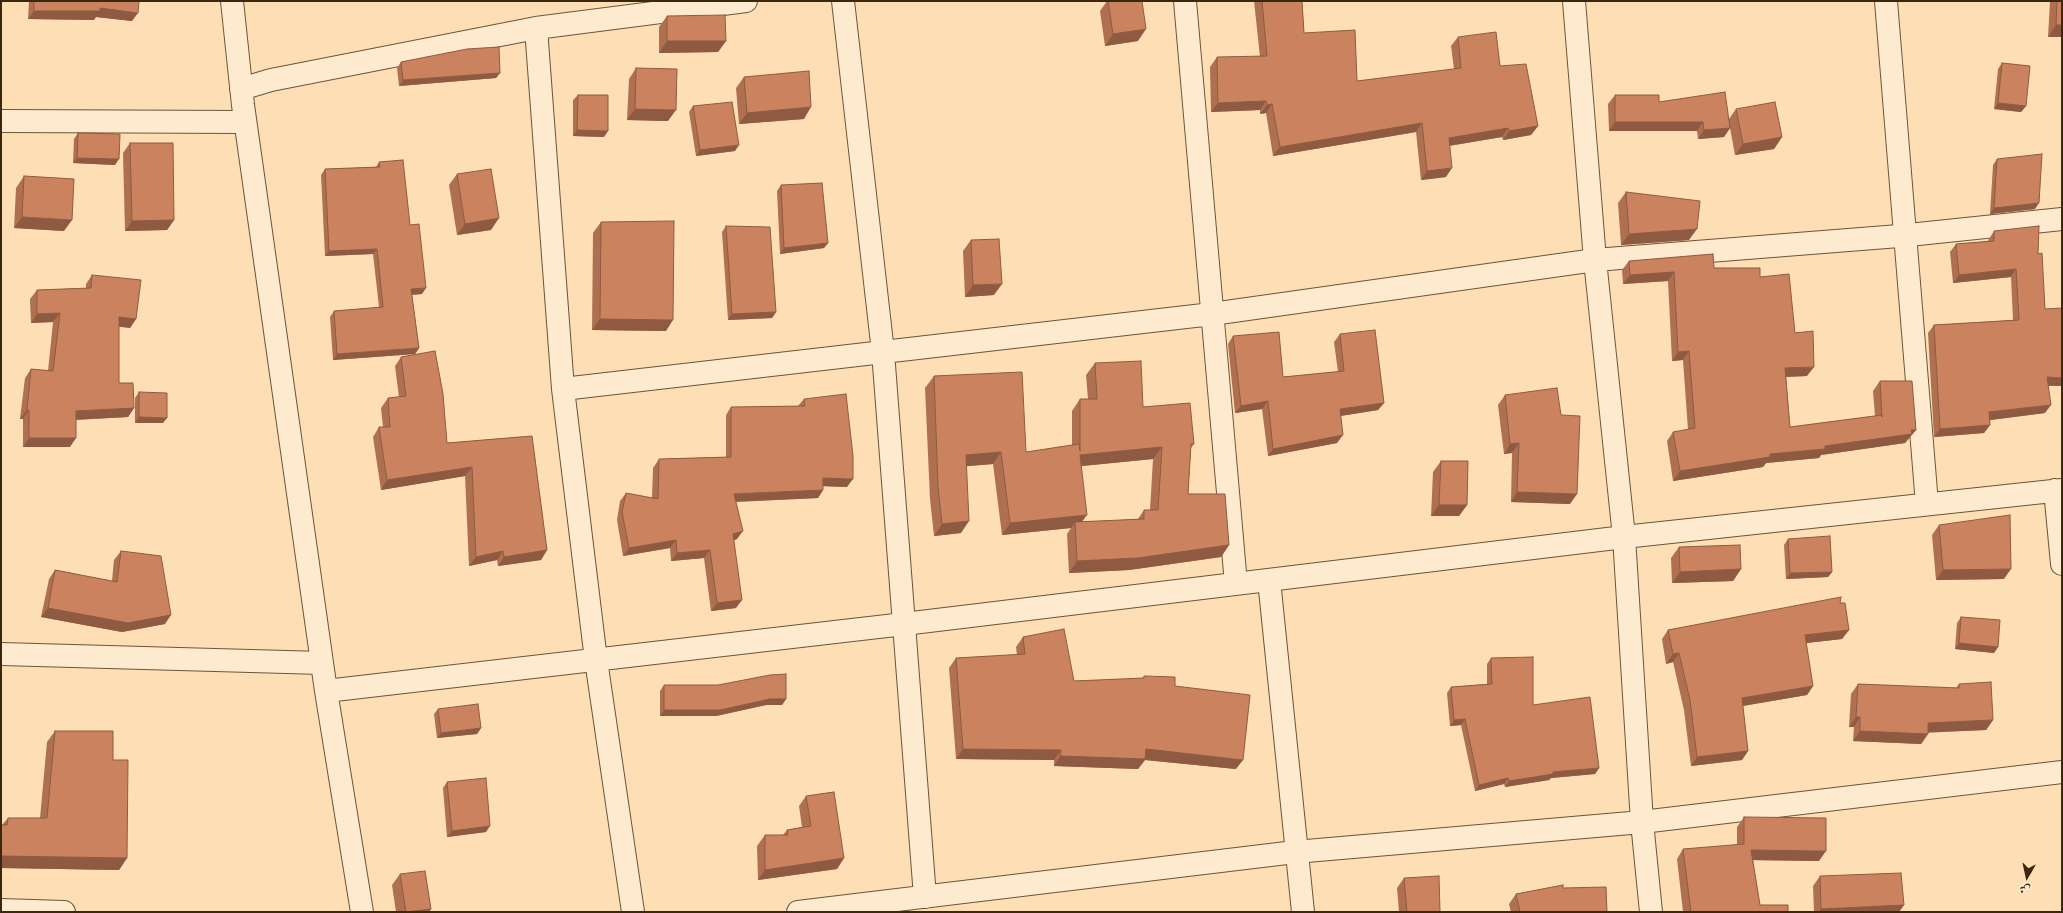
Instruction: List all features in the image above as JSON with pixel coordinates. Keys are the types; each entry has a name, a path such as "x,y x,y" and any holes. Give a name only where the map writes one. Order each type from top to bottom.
{"street":[{"path":"232,1 245,122 322,663 362,912"},
{"path":"241,89 271,80 536,28 746,1"},
{"path":"843,1 883,352 925,897"},
{"path":"1185,1 1236,584"},
{"path":"1574,1 1595,260 1624,537 1642,822 1651,912"},
{"path":"1886,1 1927,504"},
{"path":"536,28 563,388 596,660 633,912"},
{"path":"1,121 245,122"},
{"path":"563,388 1212,314 1595,260 1905,236 2062,219"},
{"path":"326,691 904,624 1624,537 2059,490 2062,564"},
{"path":"1269,580 1303,912"},
{"path":"1,654 322,663"},
{"path":"798,912 1296,852 1642,822 2062,772"},
{"path":"1,910 64,912"}],"building":[{"path":"34,1 139,1 138,13 100,8 100,11 34,11"},
{"path":"1108,1 1142,1 1146,29 1113,34"},
{"path":"1262,1 1302,1 1304,33 1355,30 1357,81 1461,68 1458,37 1496,32 1500,66 1526,64 1538,126 1509,131 1508,128 1449,138 1452,168 1427,171 1422,123 1280,147 1272,104 1267,105 1266,101 1218,103 1217,57 1267,56"},
{"path":"2057,1 2062,1 2062,25 2056,25"},
{"path":"725,15 726,41 667,41 667,16"},
{"path":"499,47 500,73 403,80 401,62 467,49"},
{"path":"2002,63 2030,66 2026,106 1998,103"},
{"path":"636,68 677,69 676,110 635,109"},
{"path":"809,71 811,107 747,113 744,77"},
{"path":"1725,92 1730,128 1704,130 1703,122 1615,122 1615,95 1659,95 1659,102"},
{"path":"578,95 608,95 608,131 577,130"},
{"path":"732,102 739,145 700,150 693,106"},
{"path":"1775,102 1782,137 1743,144 1736,109"},
{"path":"78,133 120,134 119,159 77,158"},
{"path":"130,143 173,143 174,220 132,221"},
{"path":"2042,154 2039,203 1994,208 1997,159"},
{"path":"403,160 410,225 419,224 426,288 411,289 419,348 337,354 334,311 383,307 377,249 329,251 325,169 380,167 379,162"},
{"path":"491,169 499,218 465,224 457,174"},
{"path":"24,176 74,179 72,220 22,217"},
{"path":"822,183 828,243 784,248 781,185"},
{"path":"1626,192 1700,201 1697,229 1629,234"},
{"path":"674,221 673,320 600,319 601,222"},
{"path":"726,226 770,227 776,312 732,314"},
{"path":"2039,226 2038,254 2042,253 2045,309 2062,308 2062,378 2047,377 2051,405 1989,412 1990,425 1940,429 1934,325 2019,320 2016,269 1959,275 1956,244 1994,241 1994,231"},
{"path":"999,239 1002,284 973,285 971,240"},
{"path":"1713,254 1714,268 1760,268 1760,277 1789,274 1795,333 1813,331 1814,367 1785,368 1790,427 1882,415 1880,381 1912,381 1916,430 1911,430 1912,434 1825,446 1825,449 1770,454 1770,457 1680,471 1673,432 1695,428 1689,351 1678,352 1674,272 1630,275 1629,261"},
{"path":"92,275 141,280 136,319 119,317 119,383 133,383 134,408 76,411 76,438 29,438 29,410 27,410 31,369 53,371 60,313 37,314 37,290 91,288"},
{"path":"1375,330 1384,403 1340,409 1343,435 1273,449 1268,401 1241,406 1233,336 1279,332 1283,377 1344,371 1340,334"},
{"path":"435,351 443,394 447,443 532,436 547,550 504,557 503,551 476,557 472,467 387,480 379,427 390,427 388,398 406,396 401,357"},
{"path":"1141,361 1143,407 1190,403 1194,444 1191,444 1188,494 1225,494 1229,545 1138,558 1077,561 1075,522 1144,519 1144,510 1158,510 1162,447 1080,455 1087,515 1010,523 1001,452 966,455 969,521 942,524 938,487 934,376 1022,372 1026,452 1079,444 1080,451 1080,399 1097,399 1095,363"},
{"path":"1557,388 1561,415 1580,416 1577,494 1517,492 1519,443 1510,444 1505,395"},
{"path":"139,392 167,393 167,418 139,417"},
{"path":"846,394 853,456 853,479 823,478 823,490 734,494 743,531 733,534 742,600 717,603 710,550 677,553 676,540 629,548 622,512 626,493 658,499 659,459 731,457 731,407 805,406 804,399"},
{"path":"1441,461 1468,461 1467,505 1439,505"},
{"path":"2010,515 2011,569 1943,570 1939,525"},
{"path":"1830,536 1832,572 1790,573 1788,539"},
{"path":"1740,545 1741,569 1680,572 1679,547"},
{"path":"121,551 161,556 171,615 128,623 48,608 55,570 117,582"},
{"path":"1841,597 1840,603 1845,603 1849,630 1805,635 1813,686 1742,698 1748,751 1697,757 1690,700 1679,653 1673,654 1668,630"},
{"path":"1961,617 2000,620 1998,647 1959,643"},
{"path":"1064,629 1074,681 1144,678 1144,676 1175,677 1175,686 1250,695 1243,760 1146,749 1145,759 1060,756 1061,750 963,749 956,658 1025,654 1023,637"},
{"path":"1533,657 1533,705 1590,697 1599,768 1553,772 1553,774 1509,781 1508,778 1479,785 1465,719 1454,720 1451,687 1492,684 1491,658"},
{"path":"786,674 786,699 770,699 720,710 664,710 664,685 718,685 770,675"},
{"path":"1991,682 1993,720 1928,723 1928,734 1860,731 1860,717 1856,717 1858,684 1959,688 1959,684"},
{"path":"478,704 481,728 441,733 438,709"},
{"path":"55,731 113,731 113,760 128,760 127,858 1,856 1,825 7,825 8,818 47,818"},
{"path":"486,778 490,826 452,831 447,782"},
{"path":"834,792 844,858 765,870 765,835 788,835 787,830 811,826 806,796"},
{"path":"1744,817 1826,818 1826,851 1751,850 1760,905 1788,905 1788,912 1691,912 1683,849 1744,844"},
{"path":"425,871 431,909 406,912 400,874"},
{"path":"1901,873 1904,905 1821,909 1820,876"},
{"path":"1439,876 1440,912 1407,912 1404,878"},
{"path":"1563,885 1563,888 1606,887 1607,912 1520,912 1516,894"}]}
